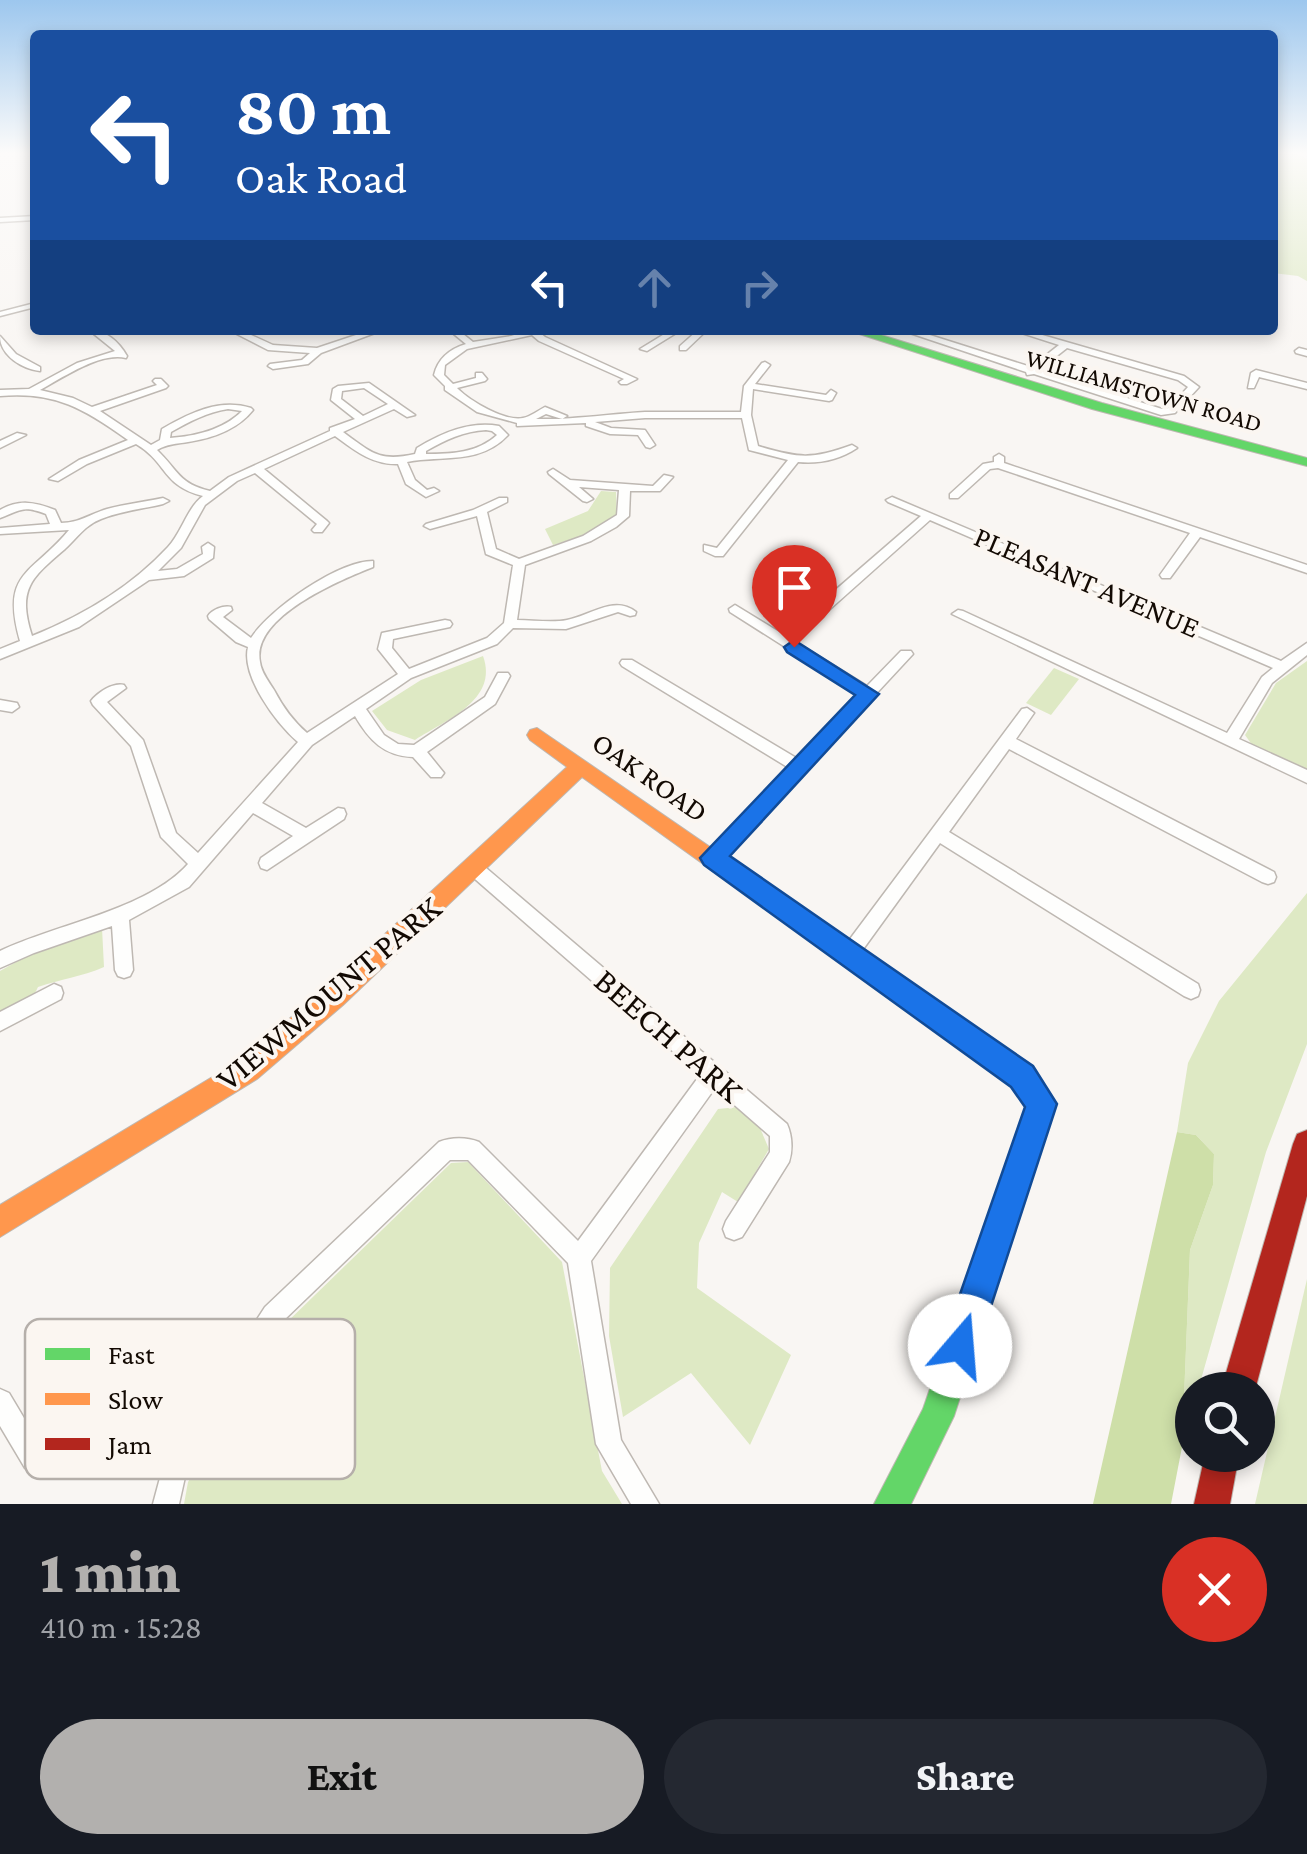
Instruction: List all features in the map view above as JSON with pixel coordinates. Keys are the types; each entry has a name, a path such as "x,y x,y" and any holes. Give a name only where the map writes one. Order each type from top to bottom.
{"street":[{"path":"1,317 30,307"},
{"path":"100,335 117,346 121,358"},
{"path":"244,335 271,348 318,351 367,335"},
{"path":"460,335 469,342"},
{"path":"525,335 508,341 469,342 440,364 438,375 448,388 483,410 521,424 632,416 746,415"},
{"path":"539,335 632,379 624,382"},
{"path":"644,349 668,335"},
{"path":"683,348 697,335"},
{"name":"WILLIAMSTOWN ROAD","path":"873,335 1027,376 1307,462"},
{"path":"918,335 1027,376 1166,412 1172,411 1194,387 1189,381 1034,335"},
{"path":"1,342 13,356 37,369"},
{"path":"1027,376 1066,344"},
{"path":"274,366 305,362 318,351"},
{"path":"33,390 80,365 142,356"},
{"path":"753,360 766,368 749,386 746,415 753,448 794,460 827,461 852,448"},
{"path":"1250,386 1256,373 1307,386"},
{"path":"448,388 482,379 479,375"},
{"path":"94,410 163,386 158,381"},
{"path":"360,418 336,400 338,389 366,384 410,415"},
{"path":"749,386 830,398 831,393"},
{"path":"0,394 33,390 66,396 94,410 150,449 180,487 209,494"},
{"path":"631,402 632,416"},
{"path":"0,654 74,624 146,576 177,545 209,494 334,430 396,404"},
{"path":"150,449 238,421 248,410 236,405 218,408 166,431 166,441"},
{"path":"521,424 544,410 562,416"},
{"path":"582,422 610,431 640,432 650,445"},
{"path":"334,430 380,460 402,462 420,457 450,458 493,444 503,435 495,428 472,427 430,444 421,450 420,457"},
{"path":"0,446 21,435"},
{"path":"54,478 135,441"},
{"path":"708,548 719,552 794,460"},
{"path":"954,496 986,466 999,460 1307,569"},
{"path":"402,462 410,482 426,494 434,491"},
{"path":"256,468 326,525"},
{"path":"553,472 586,499"},
{"path":"567,483 656,490 668,476"},
{"path":"482,513 490,551 519,562 594,538 612,526 624,516 625,488"},
{"path":"430,526 468,513 482,513 503,500"},
{"name":"PLEASANT AVENUE","path":"892,500 1282,667"},
{"path":"28,644 18,616 22,581 32,568 90,519 162,501"},
{"path":"0,515 14,505 32,504 51,512 56,525"},
{"path":"815,614 928,516"},
{"path":"0,532 34,531 56,525 77,527"},
{"path":"1166,574 1198,531"},
{"path":"146,576 180,573 208,551 224,552"},
{"path":"0,960 29,946 120,916 184,882 306,741 406,676 492,641 510,624 519,562"},
{"path":"306,741 284,723 252,660 257,637 290,605 326,580 369,564"},
{"path":"510,624 566,625 619,607 630,612"},
{"path":"735,609 868,694"},
{"path":"226,610 214,616 241,639 255,645"},
{"path":"958,614 1307,777"},
{"path":"406,676 385,648 387,636 445,624"},
{"path":"1230,741 1250,704 1282,667 1307,648"},
{"path":"713,858 906,654"},
{"path":"627,663 799,767"},
{"path":"357,706 372,737 406,752 417,751 490,700 503,676"},
{"path":"119,688 98,701 138,744 169,837 200,865"},
{"path":"850,954 1010,742 1027,713"},
{"name":"OAK ROAD","path":"538,735 1022,1077 1042,1104 936,1416 892,1504"},
{"path":"1010,742 1268,877"},
{"path":"417,751 436,773"},
{"name":"VIEWMOUNT PARK","path":"0,1222 248,1070 334,997 582,766"},
{"path":"252,805 305,835"},
{"path":"266,863 338,814"},
{"path":"939,834 1192,990"},
{"name":"BEECH PARK","path":"473,867 780,1131 780,1154 734,1229"},
{"path":"120,916 124,970"},
{"path":"0,1022 54,993"},
{"path":"579,1258 714,1073"},
{"path":"1243,1372 1307,1144"},
{"path":"269,1319 446,1150 472,1149 579,1258 609,1444 646,1504"},
{"path":"0,1402 25,1444"},
{"path":"1212,1504 1219,1472"},
{"path":"166,1504 171,1479"}],"green space":[{"path":"1278,223 1307,223 1307,281 1278,274"},
{"path":"601,491 616,492 617,515 591,533 553,545 545,529 588,511"},
{"path":"483,656 486,671 477,697 415,740 387,730 372,711 421,680"},
{"path":"1307,661 1307,771 1255,749 1245,735 1276,683"},
{"path":"1054,668 1079,679 1051,715 1026,703"},
{"path":"1307,893 1307,1044 1266,1152 1203,1372 1185,1372 1190,1250 1213,1185 1214,1154 1196,1135 1177,1132 1188,1063 1219,1001"},
{"path":"102,928 104,967 38,987 33,997 0,1014 0,971 34,952"},
{"path":"738,1107 757,1121 769,1149 738,1202 722,1192 699,1243 697,1288 791,1355 750,1445 691,1373 623,1417 609,1336 610,1268 718,1109"},
{"path":"1177,1132 1196,1135 1214,1154 1213,1185 1190,1250 1185,1372 1175,1372 1177,1472 1171,1504 1093,1504"},
{"path":"468,1162 562,1262 602,1471 622,1504 184,1504 190,1479 355,1479 355,1319 290,1319 451,1163"},
{"path":"1307,1279 1307,1504 1255,1504 1262,1472 1275,1472 1275,1417"}],"traffic: fast":[{"path":"869,335 1097,406 1307,462"},
{"path":"892,1504 937,1416 1022,1162"}],"traffic: slow":[{"path":"537,735 1022,1077 1042,1104 1022,1162"},
{"path":"0,1222 248,1070 334,997 581,766"}],"traffic: jam":[{"path":"1243,1372 1307,1144"},
{"path":"1212,1504 1219,1472"}],"route":[{"path":"794,647 868,694 713,858 1022,1077 1042,1104 960,1346"}]}
